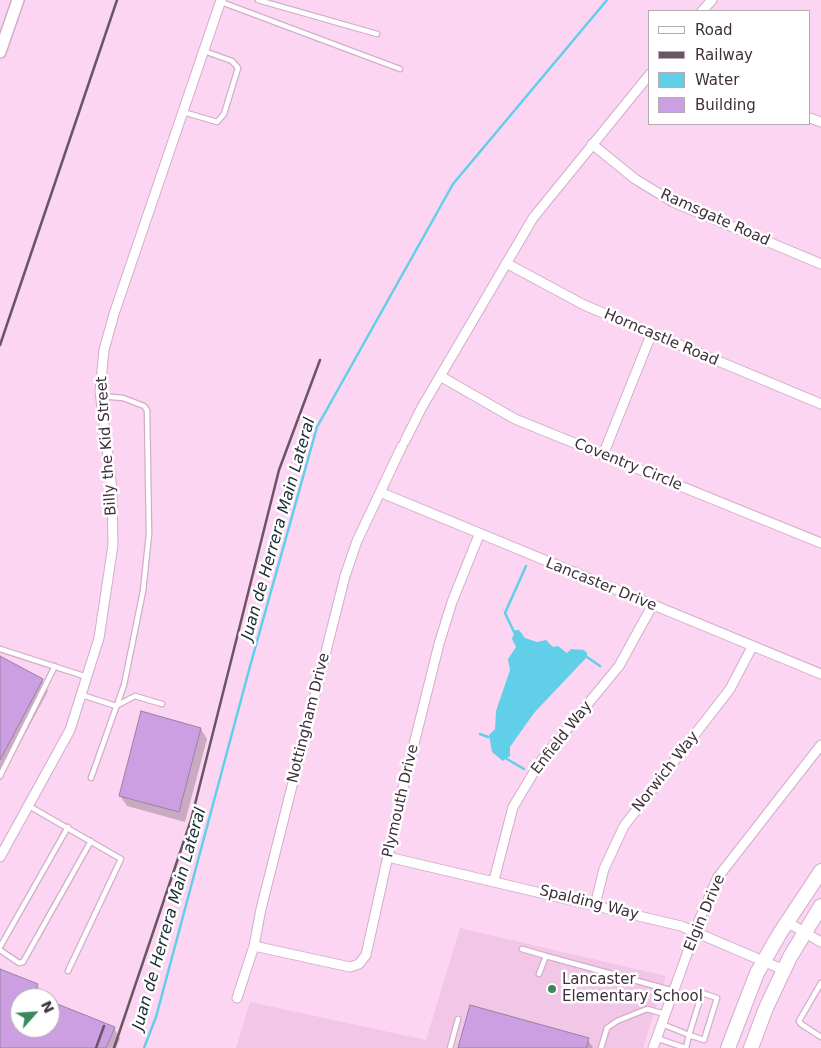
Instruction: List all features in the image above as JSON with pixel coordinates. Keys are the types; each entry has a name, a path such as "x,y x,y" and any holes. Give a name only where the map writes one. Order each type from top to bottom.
{"main road":[{"path":"728,1048 738,1018 763,962 821,871"},
{"path":"751,1048 784,970 821,906"}],"street":[{"path":"0,52 18,0"},
{"path":"703,10 712,0"},
{"name":"Billy the Kid Street","path":"0,857 70,730 88,677 106,606 113,545 112,490 101,396 101,365 114,314 221,1"},
{"path":"440,376 533,218 648,76"},
{"name":"Ramsgate Road","path":"592,144 634,178 673,202 821,264"},
{"name":"Horncastle Road","path":"506,263 555,291 652,335 821,404"},
{"path":"603,455 652,335"},
{"name":"Nottingham Drive","path":"237,998 254,946 261,909 345,576 357,541 382,493 422,406 440,376"},
{"name":"Coventry Circle","path":"440,376 516,419 821,543"},
{"name":"Lancaster Drive","path":"382,493 479,535 821,674"},
{"name":"Plymouth Drive","path":"254,946 350,967 359,964 366,955 439,644 452,602 479,535"},
{"name":"Enfield Way","path":"494,880 513,806 540,762 619,666 652,606"},
{"name":"Norwich Way","path":"595,904 604,869 624,826 730,689 752,647"},
{"name":"Elgin Drive","path":"653,1048 708,899 725,867 821,745"},
{"name":"Spalding Way","path":"388,857 494,880 681,926 784,970"},
{"path":"787,922 821,942"}],"lane":[{"path":"258,0 377,34"},
{"path":"221,1 400,68"},
{"path":"183,112 217,122 224,114 238,68 232,61 204,51"},
{"path":"91,778 124,685 143,591 149,534 148,416 144,406 123,398 101,396"},
{"path":"0,649 88,677"},
{"path":"0,776 55,666"},
{"path":"82,695 116,706 135,696 162,704"},
{"path":"29,806 119,858 121,862 68,971"},
{"path":"68,828 0,948 19,963 23,962 91,841"},
{"path":"522,949 674,991"},
{"path":"539,974 546,956"},
{"path":"821,984 799,1021 821,1037"},
{"path":"656,1038 686,1048 689,1035 702,992 717,998 704,1040 689,1035 662,1024"},
{"path":"601,1048 607,1028 617,1022 647,1009 665,1014"},
{"path":"450,1048 458,1019"}],"shaded area":[{"name":"Lancaster Elementary School","path":"460,928 666,976 643,1048 236,1048 250,1002 426,1040"}],"water":[{"path":"515,630 519,630 525,638 537,642 546,640 553,647 558,646 567,653 571,649 584,650 587,653 587,657 534,713 510,747 510,756 503,761 492,752 489,735 495,729 496,711 510,670 508,659 516,647 512,639"}],"building":[{"path":"0,656 43,679 0,760"},
{"path":"141,711 201,728 179,812 119,796"},
{"path":"0,969 38,984 36,988 10,988 10,1038 60,1038 60,1005 115,1027 106,1048 0,1048"},
{"path":"470,1005 589,1038 586,1048 458,1048"}],"waterway":[{"name":"Juan de Herrera Main Lateral","path":"144,1048 156,1017 249,670 317,427 453,184 607,0"},
{"path":"514,632 505,613 526,566"},
{"path":"587,657 600,666"},
{"path":"480,734 488,737"},
{"path":"507,759 524,769"}],"railway":[{"path":"0,345 117,0"},
{"path":"114,1048 191,820 279,470 320,360"},
{"path":"96,1048 104,1026"}],"place":[{"name":"Lancaster Elementary School","path":"552,989"}]}
